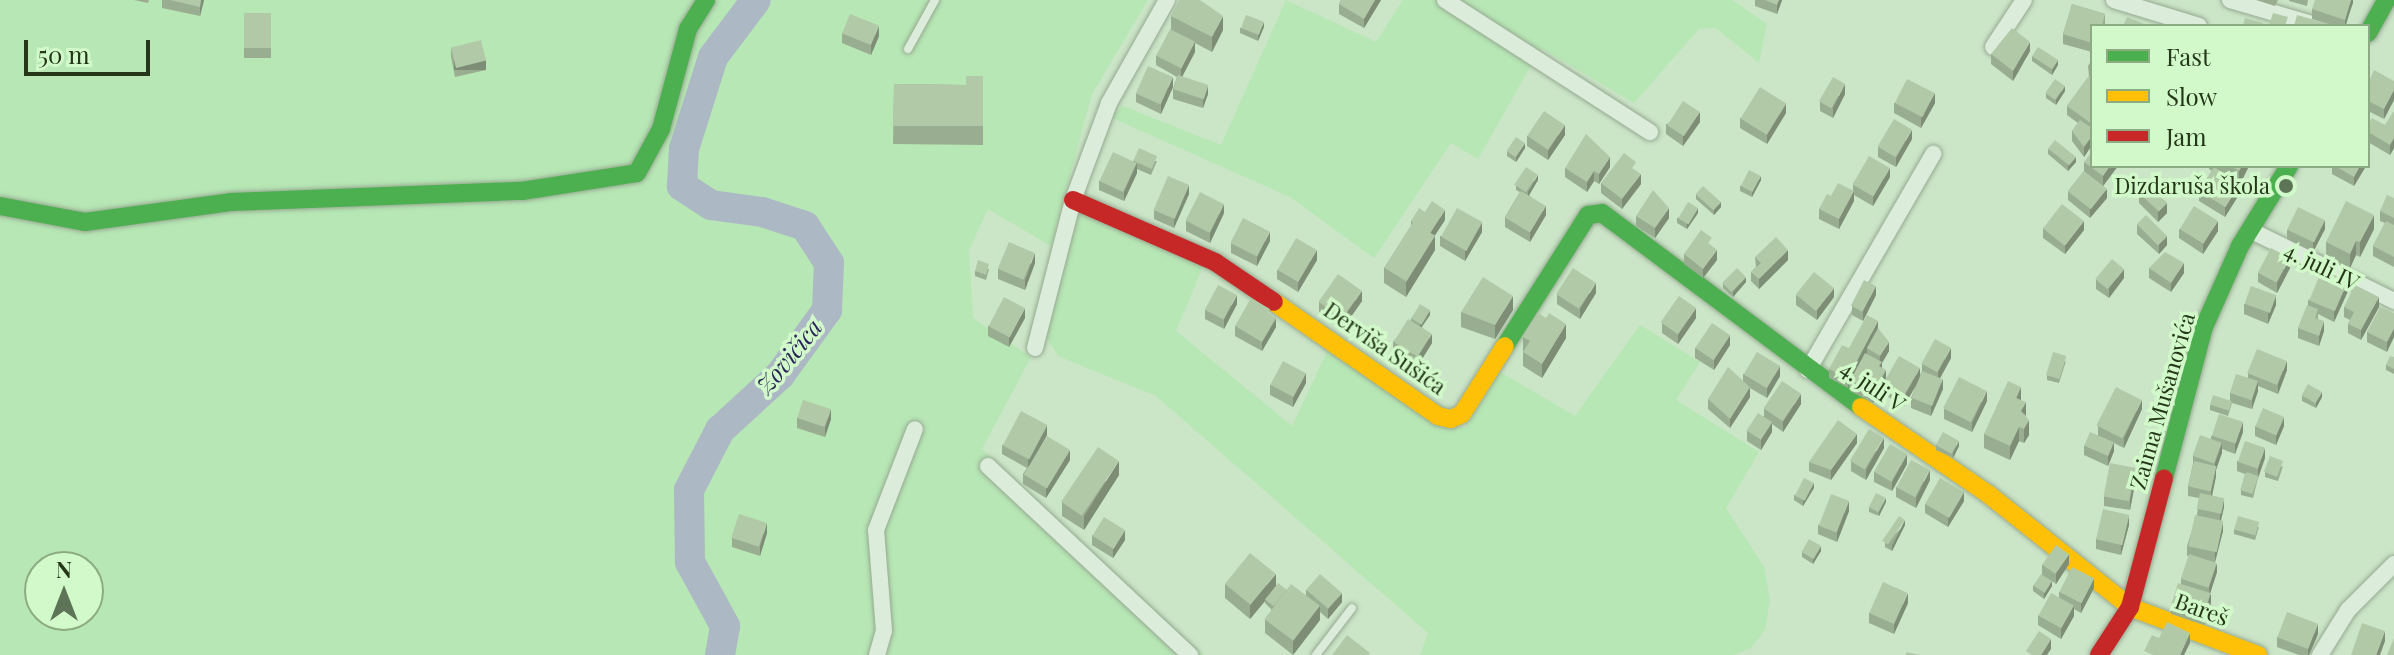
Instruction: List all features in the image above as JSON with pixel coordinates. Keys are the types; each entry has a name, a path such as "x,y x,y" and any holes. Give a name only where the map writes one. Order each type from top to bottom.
{"street":[{"path":"0,206 85,222 231,202 522,191 637,173 661,129 688,29 706,0"},
{"path":"1035,348 1073,200 1109,103 1167,0"},
{"path":"1445,0 1650,132"},
{"path":"1993,47 2024,0"},
{"path":"2114,0 2192,24"},
{"path":"2230,0 2312,24"},
{"path":"2370,29 2386,0"},
{"path":"1808,370 1933,154"},
{"name":"Zaima Mušanovića","path":"2099,655 2130,607 2204,327 2250,230 2288,168"},
{"name":"Derviša Sušića","path":"1073,200 1215,262 1438,416 1451,419 1462,414 1588,215"},
{"name":"4. juli V","path":"1588,215 1602,213 1808,370 1988,494 2130,607"},
{"name":"4. juli IV","path":"2250,230 2394,301"},
{"path":"877,655 884,631 876,530 915,429"},
{"path":"988,466 1190,655"},
{"path":"2320,655 2348,610 2394,564"},
{"name":"Bareš","path":"2130,607 2258,655"}],"lane":[{"path":"908,49 935,0"},
{"path":"1316,655 1352,608"}],"green space":[{"path":"0,0 1148,0 1092,94 1051,246 988,209 969,250 973,318 1031,357 982,449 1204,655 0,655"},
{"path":"1286,0 1376,42 1403,0 1732,0 1767,24 1759,63 1716,28 1699,29 1634,103 1541,48 1478,159 1451,143 1374,258 1290,197 1110,117 1123,106 1221,145"},
{"path":"1078,209 1204,264 1176,331 1292,426 1329,348 1441,428 1466,427 1500,372 1575,416 1640,325 1700,362 1676,400 1759,452 1726,508 1764,567 1770,600 1765,630 1751,648 1734,655 1420,655 1428,633 1156,396 1058,356 1045,335"}],"building":[{"path":"170,0 201,0 200,7"},
{"path":"1179,0 1200,0 1223,16 1212,37 1171,16"},
{"path":"1341,0 1375,0 1364,19 1339,4"},
{"path":"2315,0 2351,0 2345,20 2312,9"},
{"path":"2072,4 2105,14 2102,24 2090,24 2090,42 2063,34"},
{"path":"244,13 271,13 271,48 244,48"},
{"path":"2273,13 2288,17 2286,24 2269,24"},
{"path":"850,14 879,26 871,45 842,33"},
{"path":"1246,15 1264,22 1259,35 1241,28"},
{"path":"2297,15 2329,24 2295,24"},
{"path":"2127,17 2144,24 2124,24"},
{"path":"2245,18 2263,23 2263,24 2244,24"},
{"path":"2012,28 2030,42 2013,71 1991,54"},
{"path":"1170,29 1195,42 1181,68 1156,56"},
{"path":"481,40 486,60 456,68 451,47"},
{"path":"2038,47 2058,60 2052,69 2032,56"},
{"path":"1148,66 1173,77 1160,104 1136,93"},
{"path":"2374,70 2394,81 2394,90 2384,109 2370,102 2370,79"},
{"path":"1178,75 1208,85 1204,99 1173,89"},
{"path":"966,76 983,76 983,126 893,126 894,84 966,85"},
{"path":"2089,76 2090,77 2090,123 2067,106"},
{"path":"1833,77 1845,84 1831,108 1819,101"},
{"path":"1907,79 1935,93 1922,117 1895,103"},
{"path":"2055,79 2065,86 2055,100 2045,93"},
{"path":"1760,87 1786,103 1767,135 1740,118"},
{"path":"1683,101 1700,112 1684,136 1667,125"},
{"path":"1544,111 1565,125 1548,150 1527,136"},
{"path":"2394,112 2394,138 2390,145 2370,133 2372,118 2385,125"},
{"path":"1894,119 1912,130 1896,157 1878,146"},
{"path":"2080,120 2090,127 2090,139 2084,147 2072,131"},
{"path":"1586,134 1610,157 1599,174 1594,171 1587,182 1565,168"},
{"path":"1516,137 1525,143 1516,157 1506,151"},
{"path":"2055,140 2076,157 2069,166 2048,149"},
{"path":"1139,148 1157,156 1152,169 1133,161"},
{"path":"1113,152 1137,163 1123,192 1099,181"},
{"path":"1624,153 1636,162 1632,168 1641,174 1622,199 1601,183"},
{"path":"1869,156 1890,168 1873,197 1852,185"},
{"path":"1526,167 1538,175 1526,192 1514,184"},
{"path":"2092,168 2109,168 2103,176"},
{"path":"2213,168 2240,183 2225,207 2199,191"},
{"path":"2338,168 2359,168 2354,177"},
{"path":"1749,170 1761,176 1752,192 1741,186"},
{"path":"2084,171 2107,189 2091,209 2068,191"},
{"path":"1168,176 1189,185 1175,219 1154,210"},
{"path":"1838,183 1854,191 1839,219 1819,209"},
{"path":"2148,185 2167,203 2159,212 2140,194"},
{"path":"1703,186 1721,202 1713,210 1696,194"},
{"path":"1653,190 1669,208 1655,228 1636,216"},
{"path":"1521,191 1546,206 1530,233 1505,218"},
{"path":"1200,192 1224,204 1210,233 1185,221"},
{"path":"2387,195 2394,198 2394,218 2380,211"},
{"path":"1432,201 1445,210 1430,233 1411,221 1419,208 1425,212"},
{"path":"2346,201 2374,215 2350,254 2326,242"},
{"path":"1688,202 1698,208 1689,224 1678,218"},
{"path":"2062,204 2084,221 2065,246 2043,228"},
{"path":"2194,206 2218,221 2203,244 2180,229"},
{"path":"2298,207 2325,220 2314,243 2287,229"},
{"path":"1457,208 1482,222 1466,251 1441,237"},
{"path":"2146,215 2167,236 2158,245 2137,224"},
{"path":"1243,218 1270,232 1257,257 1230,243"},
{"path":"2386,221 2394,225 2394,257 2373,246"},
{"path":"1413,222 1435,236 1406,282 1384,268"},
{"path":"1701,230 1712,238 1708,243 1717,250 1703,269 1684,254"},
{"path":"1776,237 1788,250 1759,279 1751,272 1761,263 1755,257"},
{"path":"1296,238 1317,250 1298,282 1278,270"},
{"path":"1009,242 1035,253 1023,280 998,269"},
{"path":"2271,248 2290,258 2276,283 2258,273"},
{"path":"2165,252 2184,263 2171,283 2149,268"},
{"path":"2112,259 2124,269 2108,289 2095,279"},
{"path":"978,260 989,264 986,275 975,271"},
{"path":"1573,268 1596,283 1579,309 1556,294"},
{"path":"1737,268 1746,277 1731,292 1722,283"},
{"path":"2322,270 2348,281 2335,311 2309,300"},
{"path":"1814,272 1834,288 1816,311 1796,295"},
{"path":"1338,274 1362,291 1342,318 1318,302"},
{"path":"1483,277 1513,296 1495,325 1461,312"},
{"path":"1864,280 1876,286 1862,312 1851,306"},
{"path":"1218,285 1237,295 1223,320 1205,310"},
{"path":"2355,285 2379,297 2361,330 2348,324 2354,312 2344,307"},
{"path":"2251,286 2276,295 2270,313 2245,304"},
{"path":"1679,296 1696,308 1678,334 1661,322"},
{"path":"1004,297 1025,308 1010,337 989,326"},
{"path":"1251,298 1270,309 1268,313 1276,318 1262,342 1235,326"},
{"path":"1420,304 1430,310 1422,325 1411,319"},
{"path":"2307,305 2318,309 2315,318 2324,321 2319,336 2298,328"},
{"path":"2380,307 2394,313 2394,328 2387,342 2367,332"},
{"path":"1538,313 1546,318 1549,313 1566,324 1542,364 1523,352 1530,341 1523,337"},
{"path":"1867,315 1878,321 1848,378 1829,369 1842,345 1849,348"},
{"path":"1408,319 1432,334 1417,357 1394,342"},
{"path":"1712,323 1730,335 1713,360 1695,348"},
{"path":"1878,328 1889,342 1880,356 1867,348"},
{"path":"1935,339 1951,348 1937,372 1921,363"},
{"path":"2257,349 2287,361 2277,385 2247,373"},
{"path":"1757,352 1780,366 1767,388 1744,374"},
{"path":"2053,352 2066,356 2059,379 2046,375"},
{"path":"1865,353 1882,362 1879,366 1886,370 1873,393 1850,381"},
{"path":"1899,356 1920,368 1903,397 1882,385"},
{"path":"2390,356 2394,357 2394,369 2386,365"},
{"path":"1283,361 1306,373 1293,397 1270,385"},
{"path":"1728,367 1750,387 1730,419 1708,399"},
{"path":"1922,371 1943,379 1932,406 1912,398"},
{"path":"2236,374 2258,381 2252,400 2230,393"},
{"path":"1959,377 1987,391 1971,422 1943,408"},
{"path":"1782,381 1801,394 1783,421 1764,408"},
{"path":"2008,381 2021,387 2016,398 2026,402 2021,411 2029,420 2024,429 2019,427 2010,446 1984,434"},
{"path":"2308,384 2322,392 2315,403 2302,395"},
{"path":"2116,387 2142,400 2122,438 2096,425"},
{"path":"2213,395 2232,401 2229,411 2210,405"},
{"path":"803,400 831,409 825,427 797,418"},
{"path":"2263,408 2284,417 2276,435 2255,426"},
{"path":"1021,411 1047,425 1029,460 1003,445"},
{"path":"1758,413 1772,422 1761,440 1747,431"},
{"path":"2219,414 2243,422 2236,444 2212,436"},
{"path":"1838,420 1857,434 1831,470 1809,462"},
{"path":"1869,429 1884,438 1865,469 1850,461"},
{"path":"1943,432 1959,441 1951,454 1936,445"},
{"path":"2090,432 2114,442 2108,456 2084,446"},
{"path":"2200,435 2222,443 2214,464 2192,456"},
{"path":"1047,436 1070,450 1047,488 1024,475"},
{"path":"2245,441 2265,448 2258,469 2238,462"},
{"path":"1890,444 1907,454 1891,482 1874,472"},
{"path":"1098,447 1119,461 1082,516 1061,502"},
{"path":"2270,456 2283,461 2277,477 2264,472"},
{"path":"1911,460 1930,470 1915,497 1896,487"},
{"path":"2194,461 2216,466 2211,492 2188,486"},
{"path":"2110,463 2136,468 2129,501 2104,496"},
{"path":"2246,472 2258,476 2252,494 2240,490"},
{"path":"1804,478 1814,483 1805,501 1795,496"},
{"path":"1940,478 1964,492 1949,518 1925,504"},
{"path":"1876,493 1886,498 1879,512 1869,507"},
{"path":"2200,493 2224,498 2221,514 2197,509"},
{"path":"1831,494 1849,501 1837,533 1819,526"},
{"path":"2103,509 2129,515 2122,545 2096,539"},
{"path":"739,514 767,523 759,547 731,538"},
{"path":"2195,515 2223,521 2217,552 2188,546"},
{"path":"1899,516 1905,520 1888,545 1882,541"},
{"path":"2238,516 2259,522 2255,536 2234,529"},
{"path":"1104,517 1125,530 1114,549 1092,536"},
{"path":"1809,539 1821,546 1814,559 1802,552"},
{"path":"2056,545 2069,554 2055,574 2042,565"},
{"path":"1250,553 1276,574 1250,605 1225,584"},
{"path":"2189,554 2217,563 2209,588 2181,579"},
{"path":"2072,567 2094,578 2082,603 2059,592"},
{"path":"1320,574 1342,593 1328,609 1306,590"},
{"path":"2041,574 2052,581 2045,593 2034,586"},
{"path":"1883,582 1908,593 1894,624 1869,613"},
{"path":"1278,583 1287,590 1274,606 1265,600"},
{"path":"2178,583 2211,593 2204,615 2171,605"},
{"path":"1291,584 1320,606 1293,641 1265,619"},
{"path":"2051,593 2074,606 2061,628 2038,616"},
{"path":"2287,612 2318,624 2308,649 2277,637"},
{"path":"2167,622 2190,633 2180,655 2153,655 2144,651 2152,635 2159,638"},
{"path":"2362,623 2385,631 2376,655 2351,655"},
{"path":"2039,631 2051,639 2041,655 2032,655 2026,651"},
{"path":"1347,635 1370,653 1332,655"},
{"path":"2394,638 2394,655 2387,655"}],"waterway":[{"name":"Zovičica","path":"720,655 725,626 690,562 689,490 720,430 780,375 827,310 829,263 805,226 762,212 711,205 682,186 684,149 713,57 756,0"}],"traffic: fast":[{"path":"0,206 85,222 231,202 522,191 637,173 661,129 688,29 706,0"},
{"path":"2370,29 2386,0"},
{"path":"2164,478 2204,327 2240,246 2288,168"},
{"path":"1505,346 1588,215 1602,213 1861,407"}],"traffic: slow":[{"path":"1274,302 1438,416 1451,419 1462,414 1505,346"},
{"path":"1861,407 1988,494 2130,607 2258,655"}],"traffic: jam":[{"path":"1073,200 1215,262 1274,302"},
{"path":"2099,655 2130,607 2164,478"}],"place":[{"name":"Dizdaruša škola","path":"2286,186"}]}
